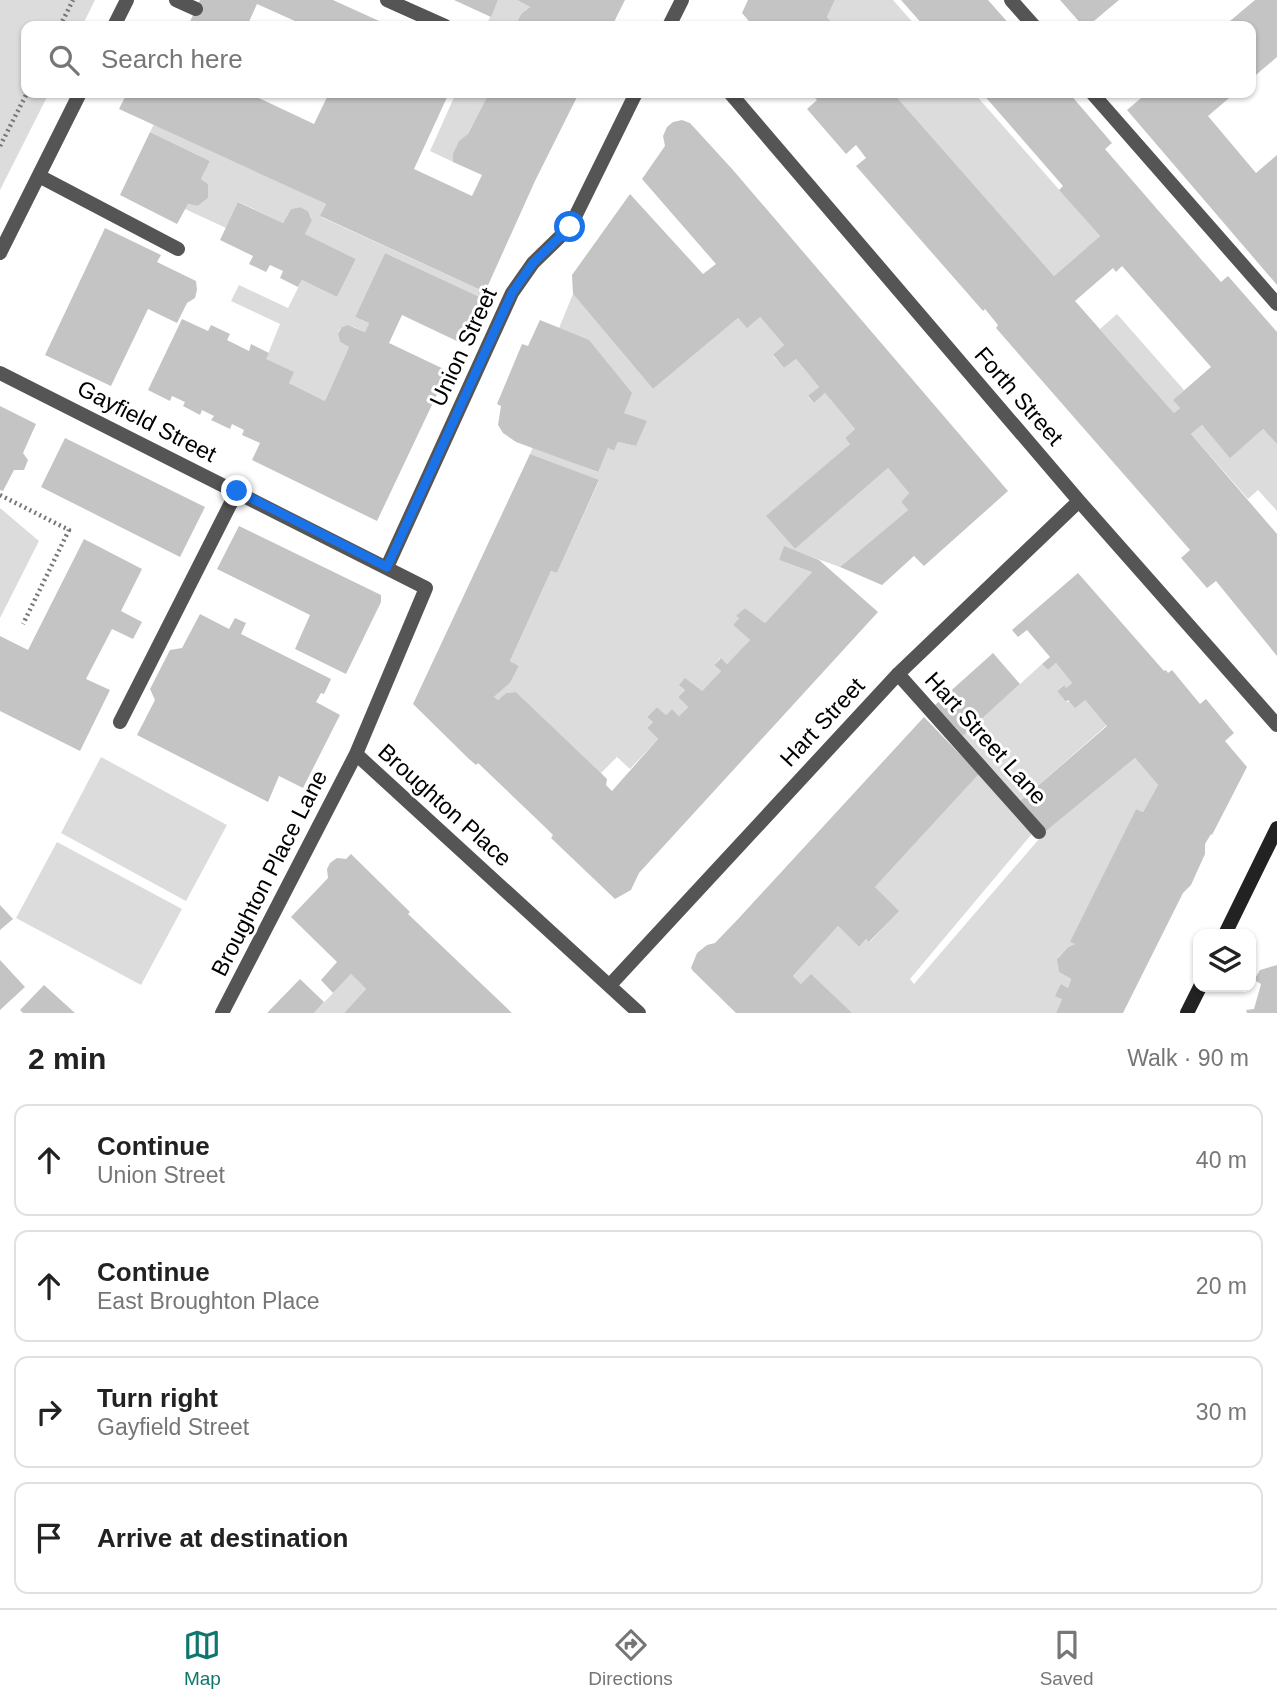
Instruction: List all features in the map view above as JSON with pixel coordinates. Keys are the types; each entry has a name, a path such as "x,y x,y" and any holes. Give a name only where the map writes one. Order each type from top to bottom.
{"main road":[{"path":"1227,929 1277,828"},
{"path":"1188,1013 1198,992"}],"street":[{"path":"116,21 127,0"},
{"path":"176,0 196,9"},
{"path":"387,0 434,21"},
{"path":"672,21 682,0"},
{"path":"1011,0 1030,21"},
{"path":"0,253 78,98"},
{"name":"Union Street","path":"387,567 512,293 533,263 570,227 634,98"},
{"name":"Forth Street","path":"734,98 1079,501 1277,726"},
{"path":"1096,98 1277,304"},
{"path":"39,176 178,248"},
{"name":"Gayfield Street","path":"0,373 387,567"},
{"path":"120,722 237,491"},
{"name":"Hart Street","path":"610,985 898,674 1079,501"},
{"name":"Broughton Place","path":"387,567 426,588 356,754 639,1013"},
{"name":"Hart Street Lane","path":"898,674 1039,832"},
{"name":"Broughton Place Lane","path":"222,1013 356,754"}],"path":[{"path":"62,21 73,0"},
{"path":"0,146 24,98"},
{"path":"0,495 69,530 23,624"}],"shaded area":[{"path":"0,0 95,0 84,21 21,21 21,98 46,98 0,190"},
{"path":"498,0 517,0 530,7 518,21 488,21"},
{"path":"835,0 893,0 912,21 831,21 827,17"},
{"path":"454,98 486,98 468,134 457,145 453,162 430,151"},
{"path":"897,98 978,98 1100,236 1054,276"},
{"path":"154,124 326,204 321,217 485,292 482,298 385,253 355,317 369,323 365,332 347,326 338,332 340,342 349,347 325,401 289,383 266,359 280,324 231,301 239,285 288,308 302,280 337,297 356,259 305,234 312,219 308,211 300,207 291,209 283,223 239,202 226,228 185,209 188,204 198,206 208,198 208,184 201,179 210,161 150,132"},
{"path":"573,294 653,389 738,318 747,327 760,317 784,345 773,356 784,368 796,359 819,387 808,397 814,403 825,393 855,429 845,438 850,444 767,517 795,549 888,468 909,493 901,502 908,510 840,567 784,547 779,560 812,572 765,623 745,608 733,625 750,640 727,664 720,658 714,665 721,671 702,691 680,685 685,690 678,697 688,707 679,716 672,709 666,715 657,707 647,717 653,722 647,728 658,739 630,769 617,757 601,773 516,692 506,693 498,700 494,697 510,683 519,666 510,661 551,571 557,573 599,481 530,454 533,447 597,472 608,448 614,451 618,442 636,446 646,422 624,413 559,328"},
{"path":"1117,314 1184,390 1174,400 1180,408 1174,413 1100,329"},
{"path":"1202,425 1230,457 1263,429 1277,444 1277,511 1258,490 1248,499 1191,434"},
{"path":"0,508 39,541 0,618"},
{"path":"1056,663 1072,683 1066,688 1063,685 1057,691 1066,702 1085,700 1107,725 1019,802 963,736 1042,664 1048,670"},
{"path":"101,757 227,825 186,901 61,833"},
{"path":"1135,758 1158,785 1143,812 1136,809 1071,942 1075,944 1058,957 1059,972 1071,979 1068,988 1061,984 1062,999 1056,1013 852,1013 801,984 793,976 838,926 859,947 866,939 870,942 898,911 875,887 979,774 1035,830 910,979 914,984 1045,832"},
{"path":"57,842 182,909 141,985 16,918"},
{"path":"351,974 366,989 344,1013 314,1013"}],"building":[{"path":"200,0 333,0 379,21 295,21 257,4 249,21 190,21"},
{"path":"454,0 498,0 491,17"},
{"path":"517,0 625,0 614,21 518,21 530,7"},
{"path":"748,0 835,0 827,17 831,21 749,21 742,13"},
{"path":"901,0 988,0 1007,21 920,21"},
{"path":"1060,0 1119,0 1094,21 1079,21"},
{"path":"1255,0 1277,0 1277,57 1256,75 1256,21 1230,21"},
{"path":"124,98 259,98 314,124 327,98 447,98 414,169 472,196 482,175 453,162 453,154 459,141 468,134 486,98 576,98 535,181 485,292 320,216 326,204 119,109"},
{"path":"815,98 897,98 1054,276 1100,236 1059,190 1063,186 986,98 1073,98 1112,143 1105,149 1157,209 1221,282 1228,276 1277,332 1277,444 1263,429 1230,458 1202,425 1191,434 1277,534 1277,656 1216,581 1207,588 1181,558 1190,550 996,328 998,325 985,309 983,311 856,166 866,158 856,145 846,154 807,109 817,100","holes":["1122,266 1211,367 1173,400 1180,408 1174,413 1075,301 1113,268 1116,272"]},
{"path":"1141,98 1229,98 1208,116 1256,173 1277,155 1277,285 1127,110"},
{"path":"682,120 690,123 733,170 1008,491 924,566 914,556 882,585 840,567 908,510 901,502 909,493 888,468 795,549 766,516 850,444 845,438 855,429 825,393 814,403 808,396 819,387 796,359 784,368 773,355 784,345 760,317 747,328 738,318 653,389 573,294 572,275 630,194 703,274 716,264 642,179 665,146 663,136 667,127"},
{"path":"150,132 210,161 201,179 208,184 208,198 198,206 188,204 177,224 120,195"},
{"path":"238,202 283,223 291,209 300,207 308,211 312,220 305,234 356,259 337,297 302,280 298,287 280,278 283,271 270,265 266,272 249,264 253,256 220,240"},
{"path":"105,228 161,255 157,262 196,281 197,290 195,298 187,303 177,323 148,309 111,386 45,355"},
{"path":"385,253 482,298 461,343 402,315 389,343 448,371 377,521 252,460 260,443 242,435 244,430 232,424 230,429 211,420 214,416 202,410 200,415 183,406 185,402 172,396 170,401 148,390 182,319 208,331 211,325 230,334 227,340 249,351 251,344 269,353 266,359 294,372 289,383 325,401 349,347 340,342 338,333 342,327 348,325 365,332 369,323 355,317"},
{"path":"540,320 589,340 632,393 624,413 647,421 636,446 618,442 614,451 608,448 598,472 516,442 503,433 498,425 501,406 497,404 522,344 528,346"},
{"path":"0,406 36,424 23,453 28,460 24,470 14,470 3,491 0,490"},
{"path":"65,438 205,507 180,557 41,487"},
{"path":"530,454 599,480 557,573 551,571 510,661 519,666 510,683 494,697 498,700 506,693 516,692 607,779 606,785 612,791 658,739 647,728 653,722 647,717 657,707 666,715 672,709 679,716 688,707 678,697 685,690 679,685 685,678 702,691 721,671 714,665 721,658 727,664 750,640 733,625 739,618 736,616 745,608 765,623 812,572 779,560 784,546 819,560 878,612 639,873 631,890 615,899 551,838 553,835 546,828 413,704"},
{"path":"239,526 381,595 381,602 346,674 295,649 310,615 217,569"},
{"path":"84,539 142,569 121,611 142,622 133,639 112,629 86,679 110,690 80,751 0,711 0,636 28,650"},
{"path":"1078,573 1164,671 1168,673 1172,670 1200,704 1206,699 1234,733 1225,741 1247,767 1205,844 1205,854 1191,885 1183,893 1123,1013 1056,1013 1062,999 1055,996 1061,984 1068,988 1071,979 1059,972 1057,959 1068,947 1075,944 1070,942 1136,809 1143,812 1158,785 1135,758 1045,832 1019,802 1107,726 1085,700 1075,708 1068,700 1066,702 1057,691 1072,683 1056,663 1048,670 1042,664 1050,657 1027,630 1018,637 1012,630"},
{"path":"200,614 229,629 235,618 246,623 241,634 331,679 324,694 321,693 316,702 340,715 303,788 279,776 268,802 137,735 155,700 150,689 170,650 182,648"},
{"path":"993,653 1020,684 963,736 935,705"},
{"path":"924,717 979,774 875,887 899,911 869,942 866,939 859,947 838,926 793,976 801,984 811,974 852,1013 736,1013 691,968 697,953 707,945 715,943"},
{"path":"351,854 410,912 408,914 512,1013 344,1013 366,989 351,974 333,993 321,980 337,962 291,917 328,878 327,869 330,863 337,858 346,859"},
{"path":"0,905 13,919 0,930"},
{"path":"0,960 25,987 0,1010"},
{"path":"1277,965 1277,1013 1247,1013 1246,1010 1254,1009 1261,984 1256,981 1260,970"},
{"path":"300,979 324,1002 314,1013 267,1013"},
{"path":"44,985 75,1013 23,1013 20,1010"}],"route":[{"path":"237,491 387,567 512,293 533,263 570,227"}]}
